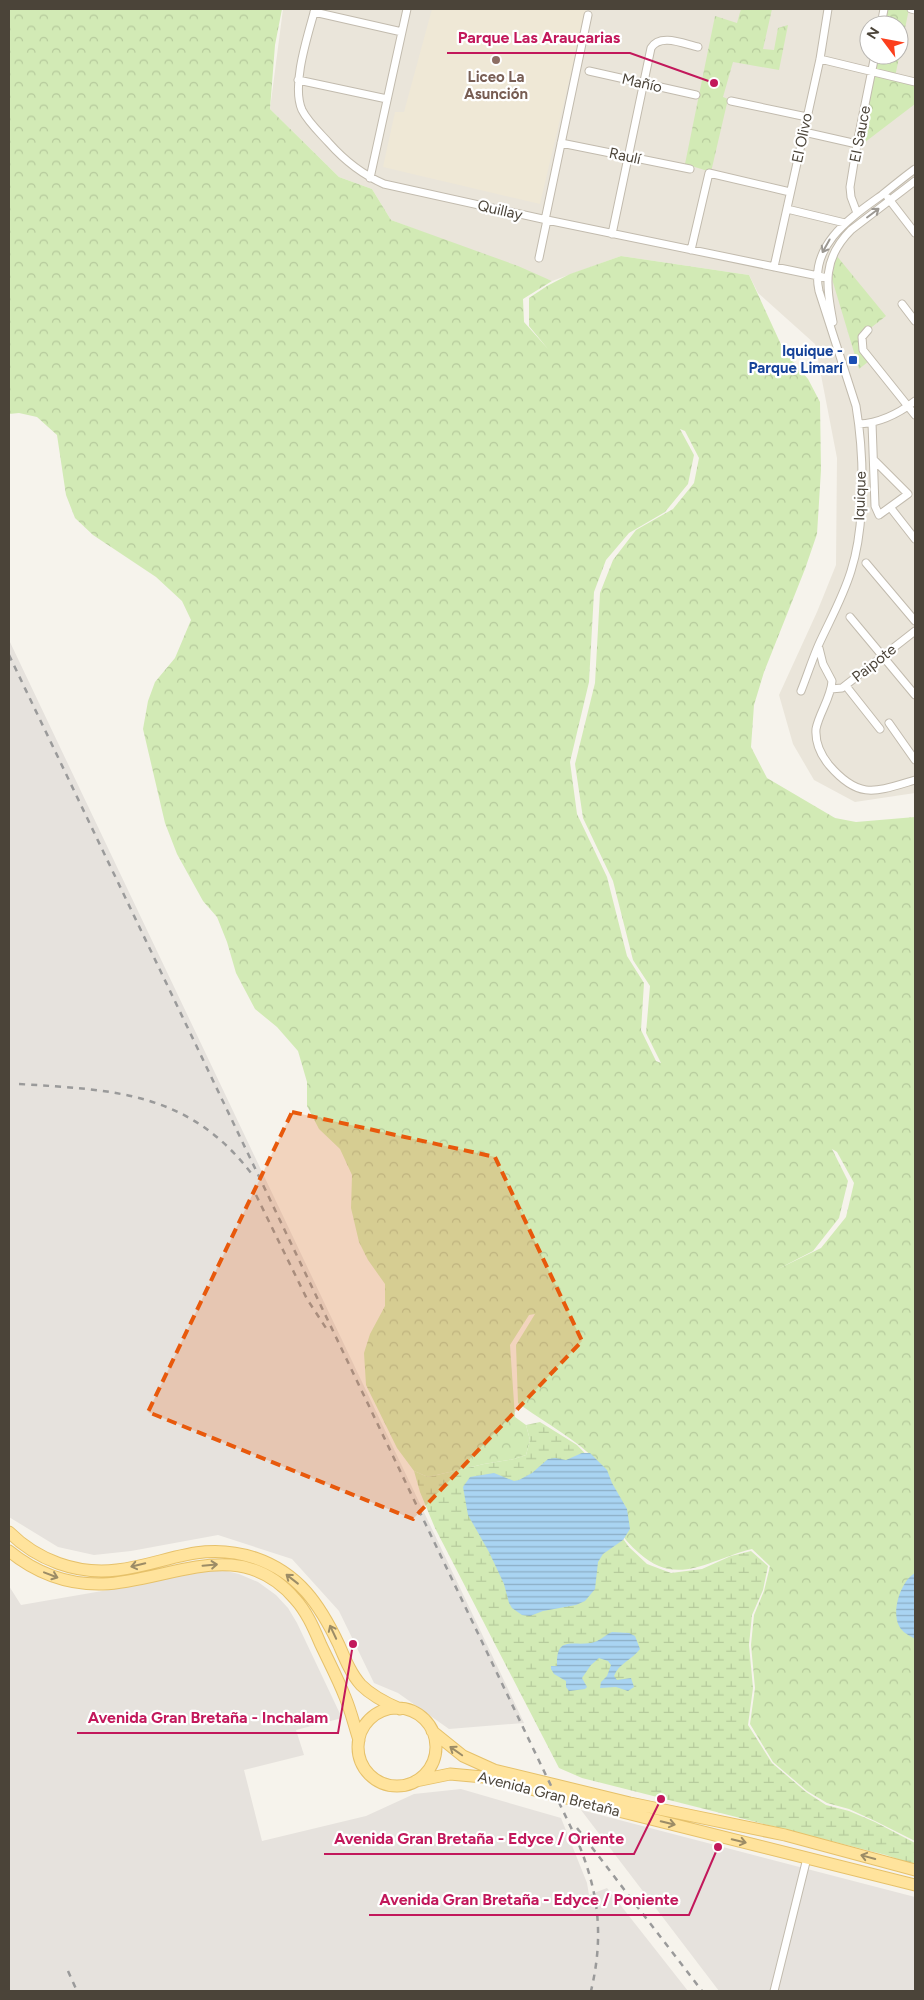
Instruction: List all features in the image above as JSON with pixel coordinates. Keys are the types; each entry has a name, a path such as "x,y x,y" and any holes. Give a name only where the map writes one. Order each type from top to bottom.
{"main road":[{"path":"9,1532 21,1543 42,1556 65,1566 88,1570 117,1570 179,1555 206,1551 237,1553 266,1563 292,1579 314,1600 328,1621 350,1669 361,1685 377,1698 421,1717 432,1731 436,1747 433,1762 424,1775 416,1781 406,1785 395,1786 384,1784 374,1779 366,1771 358,1751 363,1729 374,1716 389,1709 400,1708"},
{"path":"9,1551 47,1574 69,1581 91,1584 126,1581 195,1566 216,1564 237,1565 262,1574 285,1588 306,1614 345,1696 359,1740"},
{"name":"Avenida Gran Bretaña","path":"432,1731 463,1756 494,1770 623,1802 784,1835 915,1870"},
{"name":"Avenida Gran Bretaña","path":"416,1781 450,1774 483,1777 915,1885"},
{"path":"784,1835 800,1847 807,1858"}],"street":[{"path":"370,178 408,9"},
{"name":"El Olivo","path":"774,267 820,59 828,9"},
{"path":"911,9 915,10"},
{"path":"314,10 402,32"},
{"name":"Quillay","path":"314,10 298,80 299,102 305,116 348,163 370,178 384,184 546,220 828,278"},
{"path":"539,258 588,15"},
{"path":"612,234 650,52 657,41 664,40 698,47"},
{"path":"820,59 915,82"},
{"name":"El Sauce","path":"856,213 850,187 874,65"},
{"name":"Mañío","path":"589,71 696,95"},
{"path":"298,80 388,99"},
{"path":"731,101 807,117"},
{"path":"804,132 857,144"},
{"name":"Raulí","path":"561,143 690,169"},
{"path":"837,342 822,301 817,276 825,248 834,234 856,213 884,194 915,169"},
{"path":"691,250 709,173 790,192"},
{"path":"837,342 829,301 828,278 831,260 844,237 915,181"},
{"path":"884,194 915,233"},
{"path":"787,209 845,223"},
{"path":"902,304 915,321"},
{"path":"868,330 862,337 861,347 915,415"},
{"name":"Iquique","path":"802,691 819,645 847,582 858,542 862,478 859,424 854,396 837,342"},
{"path":"859,424 872,423 888,418 915,401"},
{"path":"872,423 874,460 877,512 879,515 908,494 874,460"},
{"path":"890,507 915,539"},
{"path":"866,563 915,621"},
{"path":"850,617 915,695"},
{"name":"Paipote","path":"831,689 846,686 915,631"},
{"path":"819,645 822,664 832,681 831,689 816,730 818,748 831,767 845,782 863,790 880,790 915,780"},
{"path":"846,686 880,729"},
{"path":"888,722 915,760"},
{"path":"774,1991 807,1858"}],"highlighted area":[{"path":"292,1112 495,1157 582,1341 413,1519 148,1412"}],"shaded area":[{"path":"283,9 915,9 915,793 855,802 814,780 793,744 779,695 836,565 837,458 815,344 758,293 749,275 621,256 552,281 391,220 372,189 339,177 270,109"},
{"name":"Liceo La Asunción","path":"432,9 586,9 540,204 383,167 395,112 404,112"},
{"path":"9,640 524,1723 449,1729 398,1693 374,1683 339,1611 292,1559 218,1535 131,1551 94,1555 58,1547 9,1517"},
{"path":"218,1569 239,1574 258,1582 276,1595 288,1608 342,1718 296,1730 304,1755 244,1770 262,1841 366,1816 414,1794 461,1789 561,1818 587,1883 589,1895 607,1888 688,1991 9,1991 9,1586 21,1605"},
{"path":"581,1810 915,1897 915,1991 719,1991"}],"green space":[{"path":"9,9 282,9 275,45 270,109 339,177 372,189 391,220 518,266 552,281 523,299 524,322 548,349 529,326 529,298 570,274 621,256 749,275 784,351 808,379 820,402 821,470 817,534 764,672 754,705 751,747 767,778 835,818 856,822 915,817 915,1841 849,1809 827,1803 807,1791 773,1762 750,1724 755,1688 751,1645 754,1615 764,1591 770,1566 752,1549 694,1568 667,1569 653,1563 630,1544 618,1527 604,1475 595,1460 575,1442 518,1403 516,1345 535,1314 529,1315 510,1345 515,1417 526,1425 530,1440 526,1455 428,1477 414,1471 397,1448 366,1385 364,1353 370,1334 385,1306 385,1284 368,1260 359,1242 351,1208 352,1175 340,1149 319,1129 307,1106 307,1082 298,1051 277,1027 255,1009 236,973 217,917 203,901 177,854 165,823 143,729 148,701 155,682 175,658 191,620 182,601 156,577 93,535 75,518 66,495 57,435 37,417 19,413 9,414","holes":["680,429 685,431 699,458 694,483 673,509 636,530 613,560 600,593 595,683 575,764 583,818 613,881 633,960 650,986 646,1033 661,1063 656,1061 641,1030 644,983 627,956 607,877 577,814 570,762 589,682 594,592 606,560 629,533 665,512 688,484 694,455","832,1149 837,1152 854,1183 846,1217 821,1248 776,1270 813,1251 839,1218 848,1181"]},
{"path":"741,9 772,9 763,49 774,50 778,28 788,25 779,70 733,62 723,97 728,99 711,172 685,164 715,16 737,23"},
{"path":"886,9 909,9 908,15 884,15"},
{"path":"874,65 897,65 895,77 915,82 915,104 856,149"},
{"path":"836,255 886,316 868,330 861,344 874,357 859,369 832,279"},
{"path":"540,1422 577,1445 600,1469 616,1529 629,1547 647,1564 671,1573 702,1569 731,1556 751,1551 768,1566 763,1590 752,1615 749,1645 753,1688 748,1725 772,1763 806,1792 826,1805 849,1811 875,1822 915,1843 915,1865 886,1855 582,1778 559,1768 435,1528 420,1492 414,1471 428,1477 526,1455 530,1440 526,1425"}],"water":[{"path":"582,1453 590,1453 607,1470 627,1509 630,1529 623,1540 603,1554 598,1562 595,1589 585,1601 530,1616 522,1615 512,1608 509,1603 504,1584 489,1552 468,1515 463,1487 470,1477 494,1473 514,1481 519,1480 532,1473 548,1459 566,1460"},
{"path":"915,1573 915,1639 906,1634 898,1624 896,1608 905,1583"},
{"path":"612,1632 629,1633 635,1636 640,1649 619,1668 614,1676 617,1680 631,1678 634,1687 628,1691 616,1687 600,1688 601,1682 607,1676 611,1665 608,1661 599,1658 591,1665 582,1678 587,1687 585,1689 569,1691 566,1687 566,1681 554,1674 551,1669 551,1666 557,1666 559,1650 566,1644 594,1642"}],"railway":[{"path":"9,655 577,1840 595,1896 597,1914 597,1952 591,1991"},
{"path":"19,1084 88,1089 119,1094 149,1101 178,1112 204,1127 230,1149 254,1177"},
{"path":"256,1195 307,1299 326,1328"},
{"path":"577,1828 702,1991"},
{"path":"68,1971 77,1991"}],"place":[{"name":"Liceo La Asunción","path":"496,60"},
{"name":"Parque Las Araucarias","path":"714,83"},
{"name":"Iquique - Parque Limarí","path":"853,360"},
{"name":"Avenida Gran Bretaña - Inchalam","path":"353,1644"},
{"name":"Avenida Gran Bretaña - Edyce / Oriente","path":"661,1799"},
{"name":"Avenida Gran Bretaña - Edyce / Poniente","path":"718,1847"}]}
